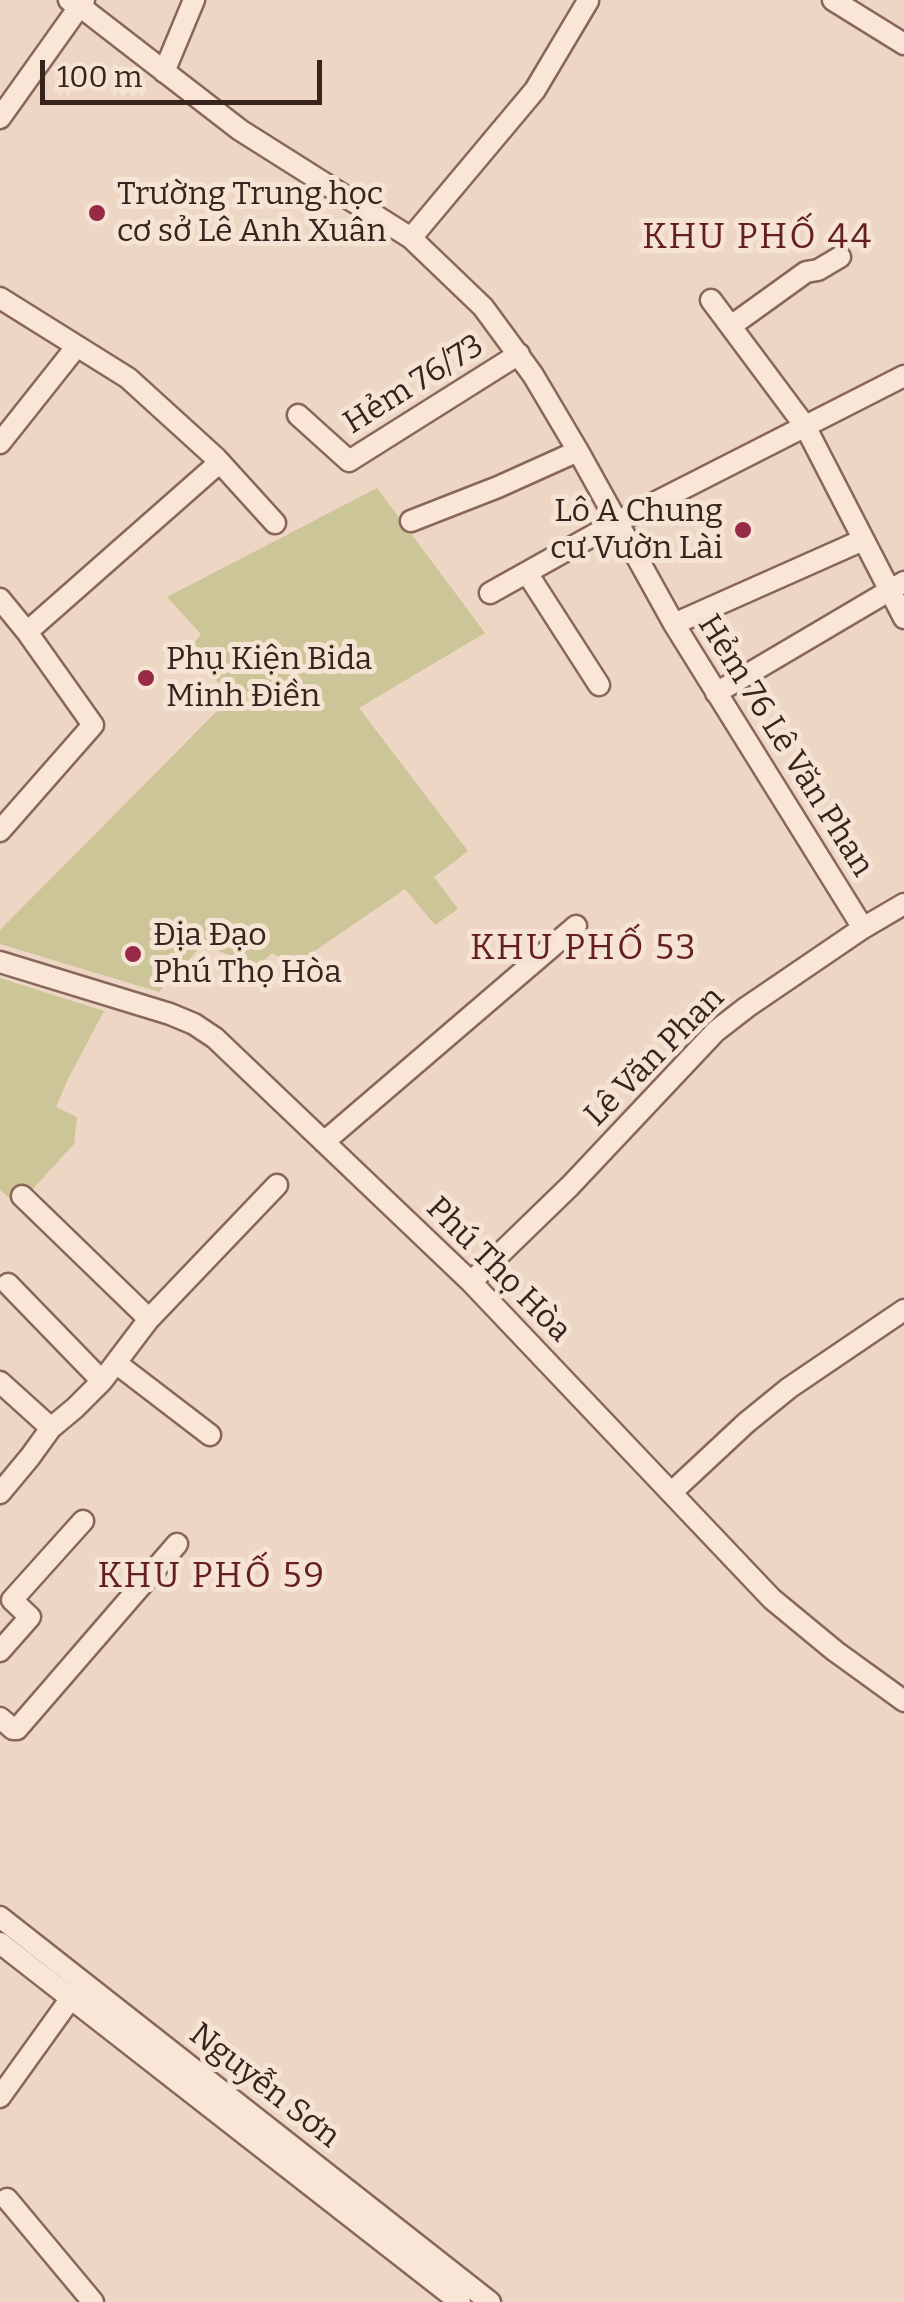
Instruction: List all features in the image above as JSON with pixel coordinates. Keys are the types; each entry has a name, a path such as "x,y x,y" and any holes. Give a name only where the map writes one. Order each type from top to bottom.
{"street":[{"path":"164,72 194,0"},
{"path":"833,0 904,44"},
{"path":"411,238 535,90 588,1"},
{"path":"0,118 78,2"},
{"name":"Hẻm 76 Lê Văn Phan","path":"78,2 240,130 411,238 483,307 519,354 674,624 862,928"},
{"path":"731,326 806,272 840,258"},
{"path":"0,298 128,378 220,462 275,523"},
{"path":"710,300 805,426 863,540 896,586 904,618"},
{"path":"0,443 77,346"},
{"name":"Hẻm 76/73","path":"298,415 349,462 519,354"},
{"path":"490,594 617,522 904,376"},
{"path":"411,521 578,451"},
{"path":"27,632 220,462"},
{"path":"674,624 863,540"},
{"path":"527,574 599,684"},
{"path":"716,693 896,586"},
{"path":"0,599 93,725 0,831"},
{"name":"Lê Văn Phan","path":"472,1282 570,1186 716,1031 862,928 904,904"},
{"path":"324,1142 576,926"},
{"name":"Phú Thọ Hòa","path":"0,962 170,1014 215,1038 472,1282 772,1600 904,1701"},
{"path":"0,1493 51,1428 102,1381 149,1320 277,1185"},
{"path":"22,1196 149,1320"},
{"path":"8,1284 102,1381"},
{"path":"672,1492 746,1422 789,1388 904,1310"},
{"path":"116,1363 210,1435"},
{"path":"0,1382 51,1428"},
{"path":"0,1652 30,1617 12,1600 84,1521"},
{"path":"0,1718 17,1730 177,1544"},
{"name":"Nguyễn Sơn","path":"0,1917 460,2302"},
{"name":"Nguyễn Sơn","path":"0,1943 490,2302"},
{"path":"0,2097 71,1998"},
{"path":"7,2199 93,2302"}],"shaded area":[{"path":"377,488 485,633 359,708 468,851 434,877 458,909 435,925 405,889 293,966 272,953 256,967 203,944 159,992 0,944 0,930 231,697 189,650 201,634 167,597"},
{"name":"Địa Đạo Phú Thọ Hòa","path":"0,978 104,1011 56,1107 77,1117 74,1144 18,1205 0,1190"}],"place":[{"name":"Trường Trung học cơ sở Lê Anh Xuân","path":"97,213"},
{"name":"Lô A Chung cư Vườn Lài","path":"743,530"},
{"name":"Phụ Kiện Bida Minh Điền","path":"146,678"},
{"name":"Địa Đạo Phú Thọ Hòa","path":"133,954"}],"district":[{"name":"KHU PHỐ 44","path":"758,238"},
{"name":"KHU PHỐ 53","path":"584,949"},
{"name":"KHU PHỐ 59","path":"212,1577"}]}
